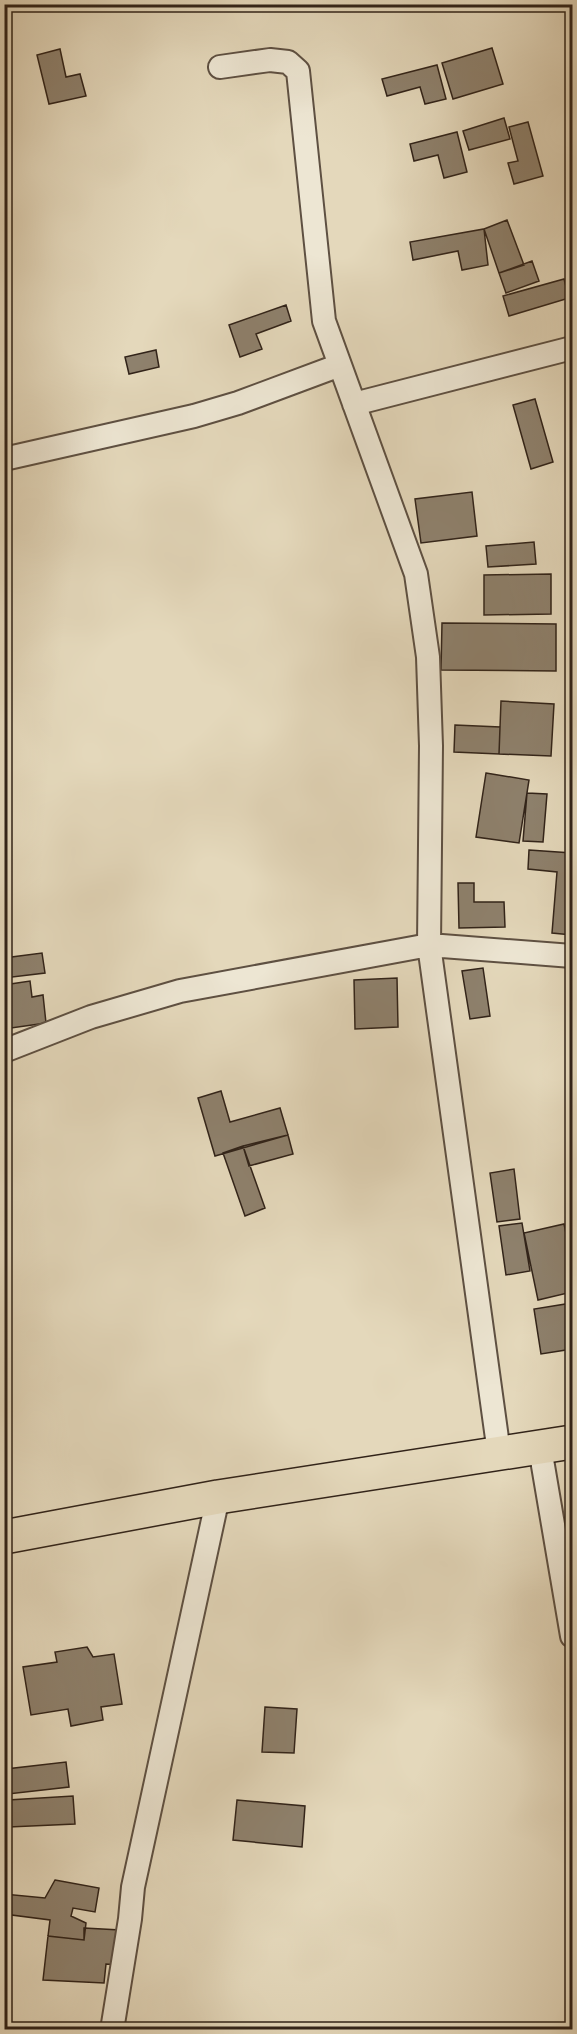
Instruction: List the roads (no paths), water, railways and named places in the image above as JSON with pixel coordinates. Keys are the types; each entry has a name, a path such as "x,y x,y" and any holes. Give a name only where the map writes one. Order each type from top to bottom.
{"main road":[{"path":"4,1537 218,1497 573,1442"}],"street":[{"path":"220,67 270,60 288,62 298,71 324,321 416,574 428,657 429,945 499,1453"},
{"path":"354,404 573,348"},
{"path":"4,459 194,416 238,403 340,365"},
{"path":"4,1051 92,1017 180,991 429,945 573,956"},
{"path":"540,1448 573,1636"},
{"path":"112,2030 133,1887 218,1497"}]}
